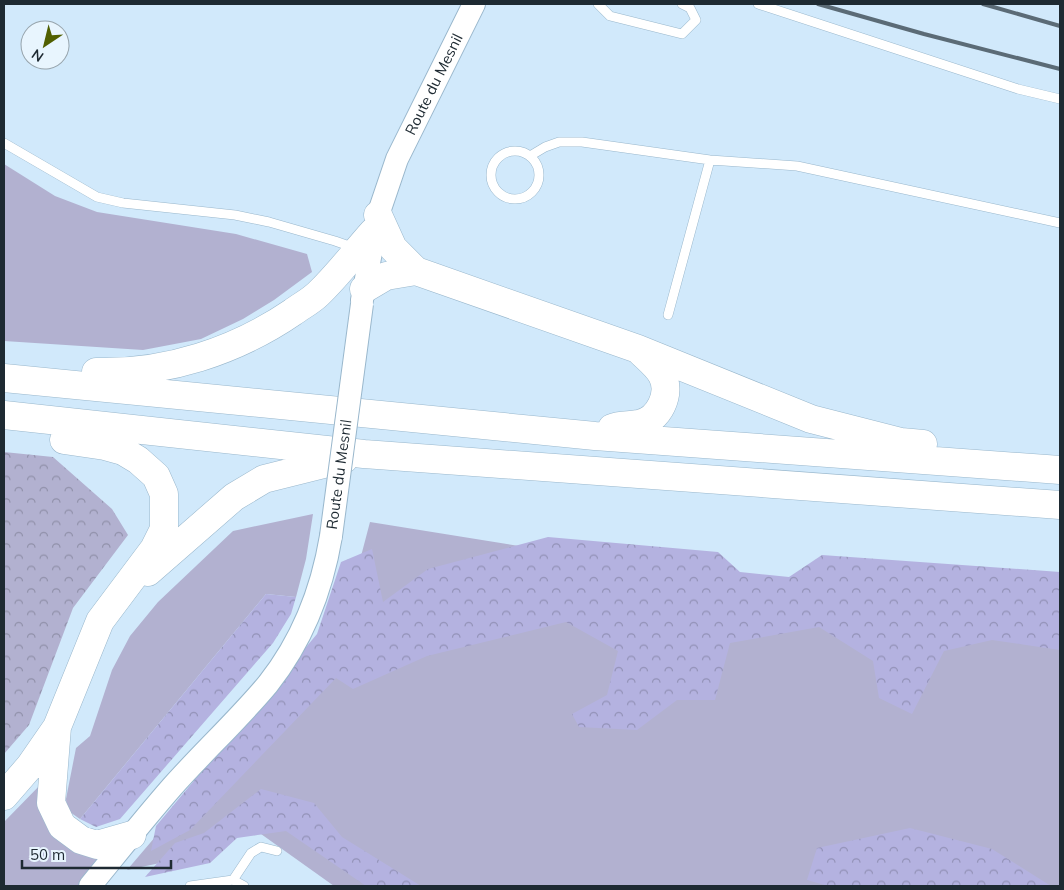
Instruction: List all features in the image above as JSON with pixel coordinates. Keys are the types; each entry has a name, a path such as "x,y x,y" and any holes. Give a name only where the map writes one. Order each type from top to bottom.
{"main road":[{"path":"6,378 30,367 98,372 129,372 193,360 240,342 278,322 317,296 369,232 393,248 416,271 638,349 811,419 901,442 1046,457 1060,466"},
{"path":"363,297 386,276 416,271"},
{"path":"595,436 619,425 640,424 653,417 664,404 666,388 662,375 638,349"},
{"path":"6,378 595,436 1060,470"},
{"path":"4,415 364,454 1060,505"},
{"path":"4,796 30,766 57,727 100,621 154,549 164,529 164,494 156,476 138,460 123,450 48,438 32,418"},
{"path":"117,599 234,496 264,478 364,454"},
{"path":"57,727 51,803 62,826 81,840 97,845 132,835"}],"street":[{"name":"Route du Mesnil","path":"90,886 172,786 268,684 288,654 311,612 326,568 331,536 363,297 369,232 397,159 474,4"}],"lane":[{"path":"598,4 610,16 682,34 696,20 690,8 682,4"},
{"path":"758,4 1018,89 1060,99"},
{"path":"530,156 544,147 559,142 582,142 710,160 797,166 1060,223"},
{"path":"4,143 97,197 123,203 234,215 269,222 335,241 369,232"},
{"path":"514,151 523,152 530,156 538,169 539,177 533,191 520,199 505,197 498,193 490,179 490,170 499,156 506,152 514,151"},
{"path":"668,315 710,160"},
{"path":"233,880 251,853 261,847 277,850"},
{"path":"190,886 233,880 244,886"}],"green space":[{"path":"4,164 55,196 97,212 236,234 307,254 312,272 274,300 243,319 201,339 143,350 4,341"},
{"path":"4,452 53,457 112,509 128,535 73,608 29,725 4,754"},
{"path":"313,514 306,559 296,597 266,594 80,819 67,810 66,799 76,748 90,736 112,670 130,636 158,602 233,531"},
{"path":"370,522 775,587 1060,610 1060,886 334,886 237,817 212,852 127,870 346,613"},
{"path":"548,537 718,552 740,572 789,577 822,555 1060,572 1060,650 992,640 944,651 912,714 879,698 873,661 819,627 730,643 715,700 677,700 637,730 579,727 572,714 607,695 618,651 566,622 427,656 353,689 336,678 190,830 151,851 156,826 317,634 341,562 372,549 383,602 428,569"},
{"path":"266,594 296,597 291,614 273,643 120,819 96,827 80,819"},
{"path":"44,781 41,797 42,817 56,836 107,853 78,886 4,886 4,822"},
{"path":"261,789 314,803 342,837 421,886 366,886 286,831 237,838 210,863 145,877 175,843 204,833"},
{"path":"910,828 992,849 1051,886 828,886 807,880 817,848"}],"railway":[{"path":"818,4 1060,69"},
{"path":"983,4 1060,26"}]}
